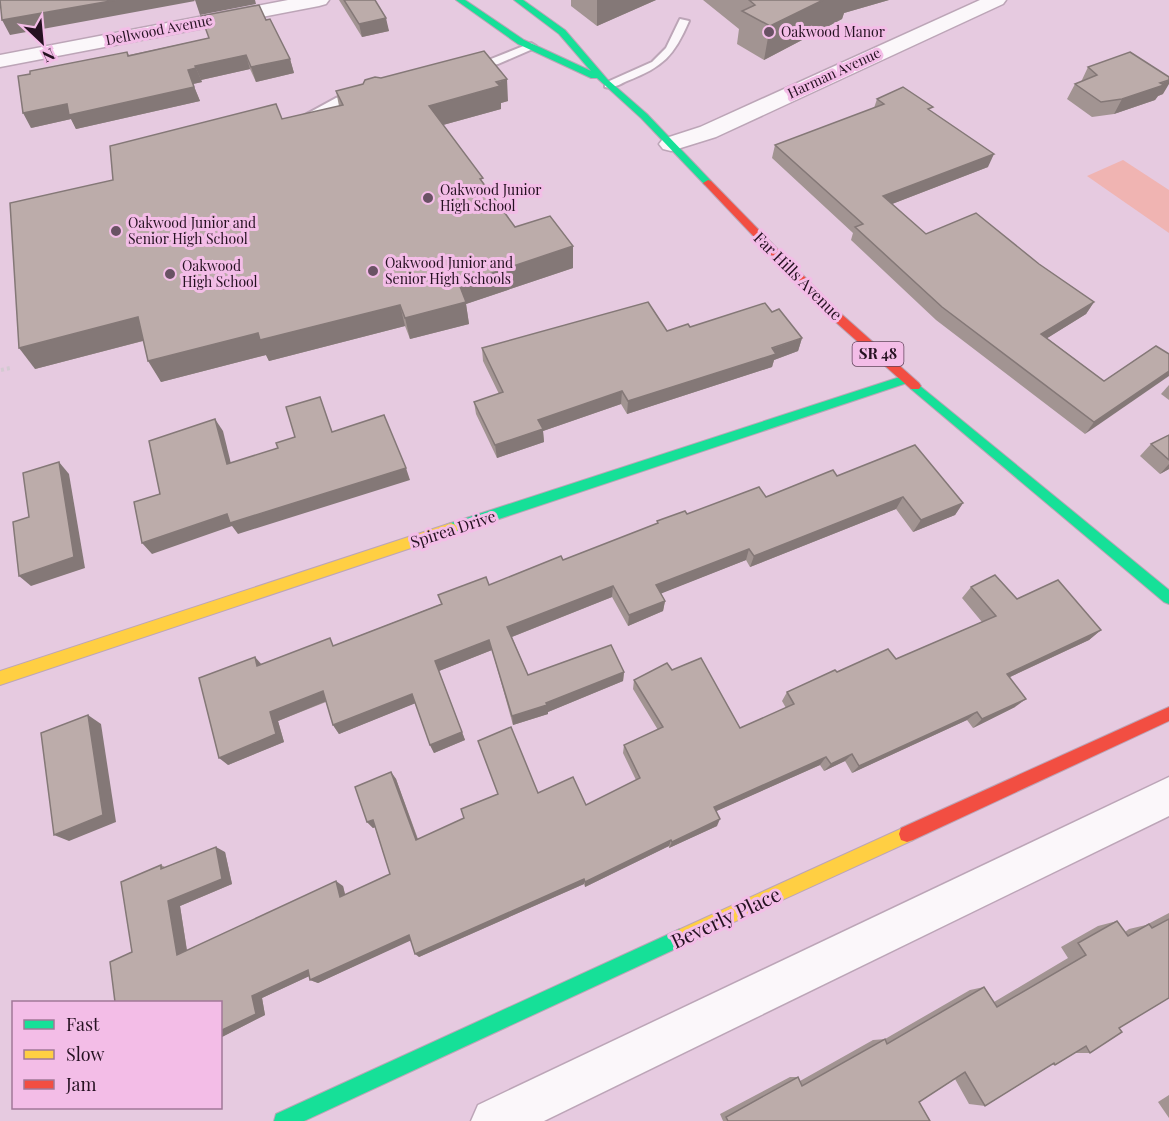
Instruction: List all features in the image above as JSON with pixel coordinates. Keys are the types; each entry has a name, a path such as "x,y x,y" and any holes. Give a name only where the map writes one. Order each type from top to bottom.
{"street":[{"name":"Dellwood Avenue","path":"0,61 319,0"},
{"name":"Far Hills Avenue","path":"460,0 531,46 607,83"},
{"name":"Far Hills Avenue","path":"518,0 562,32 607,83 671,144 831,311 906,379 1169,598"},
{"name":"Harman Avenue","path":"671,144 708,132 996,0"},
{"name":"Spirea Drive","path":"0,678 906,379"},
{"name":"Beverly Place","path":"283,1121 1169,714"},
{"path":"494,1121 1169,796"}],"lane":[{"path":"607,83 660,62 672,47 684,21"},
{"path":"458,70 494,62 531,46"},
{"path":"309,116 340,100 367,91"}],"path":[{"path":"1,370 10,368"}],"shaded area":[{"path":"1123,160 1169,190 1169,233 1087,176"}],"building":[{"path":"0,0 116,0 2,20"},
{"path":"344,0 375,0 386,18 359,24"},
{"path":"749,0 823,0 770,26 742,11 755,5"},
{"path":"259,5 266,20 270,19 290,59 251,67 246,55 195,66 196,68 188,70 194,87 69,115 67,104 23,113 18,76 30,74 30,71 127,52 128,56 209,38 201,16"},
{"name":"Oakwood Junior and Senior High School","path":"484,51 507,79 496,82 500,86 429,106 483,178 480,179 515,227 550,216 573,246 459,284 466,302 405,318 400,305 260,340 258,333 148,361 138,317 19,348 10,203 113,180 110,146 276,104 282,119 343,105 336,91 363,84 365,80 375,77 381,78"},
{"path":"1130,52 1169,77 1169,80 1160,83 1164,85 1122,99 1101,102 1075,84 1097,75 1088,67"},
{"path":"903,87 933,107 928,109 994,154 883,196 926,234 976,213 1039,264 1094,302 1041,334 1104,381 1156,346 1169,354 1169,371 1094,422 942,307 855,227 863,224 775,145 884,104 877,99"},
{"path":"648,302 667,331 688,324 690,327 765,303 772,312 779,309 802,338 772,348 776,354 628,401 622,391 538,420 543,429 495,445 474,402 503,392 482,348"},
{"path":"320,397 332,432 384,415 406,468 230,523 227,514 142,543 134,502 160,494 149,441 215,419 227,464 278,448 276,443 295,437 286,407"},
{"path":"1169,435 1169,460 1151,444"},
{"path":"915,445 963,503 921,520 903,497 754,556 749,549 656,585 665,601 629,615 613,586 507,627 528,675 611,645 624,672 546,703 547,705 512,716 489,640 435,661 462,732 430,745 412,694 333,725 323,691 270,712 276,734 219,758 199,678 255,657 257,666 330,638 333,646 442,604 438,595 486,577 489,585 561,556 563,560 685,511 687,514 759,487 766,497 833,470 837,476"},
{"path":"59,462 74,557 19,576 13,522 29,517 23,473"},
{"path":"995,575 1017,599 1058,580 1101,630 1007,674 1026,699 982,719 977,712 859,766 852,754 831,764 826,757 714,807 720,819 585,882 584,879 415,954 409,935 310,980 308,970 252,996 256,1014 222,1030 222,1001 115,1001 110,962 132,952 121,882 161,865 161,869 216,847 222,879 168,901 177,955 336,881 340,897 390,874 373,820 367,822 355,787 391,772 416,840 464,818 461,809 498,794 478,741 511,727 538,793 573,777 586,805 640,778 624,745 663,727 634,680 667,663 672,670 701,658 740,728 794,704 787,692 835,670 837,672 888,649 896,659 996,616 971,587"},
{"path":"88,715 103,815 54,835 41,733"},
{"path":"1169,919 1169,998 1119,1028 1122,1032 1090,1053 1086,1046 985,1106 965,1072 919,1102 930,1121 728,1121 726,1117 798,1077 802,1086 885,1039 887,1044 984,987 997,1007 1086,955 1078,943 1117,921 1128,936 1149,924 1152,928"}],"traffic: fast":[{"path":"460,0 521,42 594,76"},
{"path":"518,0 562,32 604,81 644,116 708,183"},
{"path":"451,529 906,379"},
{"path":"915,386 1169,598"},
{"path":"283,1121 680,938"}],"traffic: slow":[{"path":"0,678 451,529"},
{"path":"680,938 907,834"}],"traffic: jam":[{"path":"708,183 834,314 915,386"},
{"path":"907,834 1169,714"}],"place":[{"name":"Oakwood Manor","path":"769,32"},
{"name":"Oakwood Junior High School","path":"428,198"},
{"name":"Oakwood Junior and Senior High School","path":"116,231"},
{"name":"Oakwood Junior and Senior High Schools","path":"373,271"},
{"name":"Oakwood High School","path":"170,274"}]}
